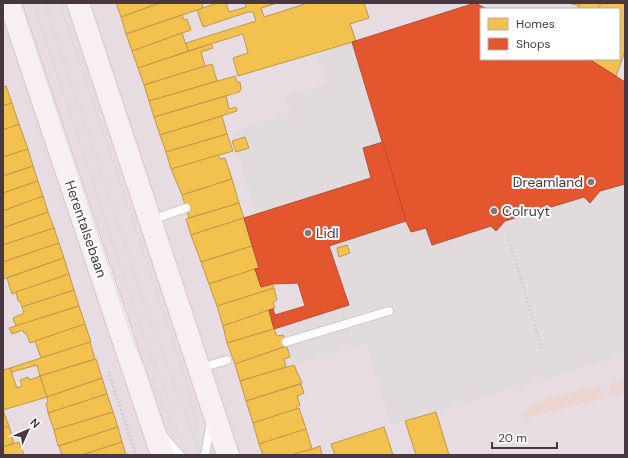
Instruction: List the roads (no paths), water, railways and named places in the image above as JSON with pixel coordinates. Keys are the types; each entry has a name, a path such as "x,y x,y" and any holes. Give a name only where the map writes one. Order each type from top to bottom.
{"main road":[{"name":"Herentalsebaan","path":"10,3 162,455"},
{"path":"78,3 228,455"}],"lane":[{"path":"150,220 186,208"},
{"path":"286,342 389,311"},
{"path":"200,368 227,360"},
{"path":"205,455 213,409"},
{"path":"151,423 180,455"}],"tram line":[{"path":"21,3 132,337 141,359 188,455"},
{"path":"34,3 140,324 174,414"},
{"path":"45,3 149,316 201,455"},
{"path":"60,3 185,376 198,434"}],"place":[{"name":"Dreamland","path":"591,182"},
{"name":"Colruyt","path":"494,211"},
{"name":"Lidl","path":"308,233"}]}
